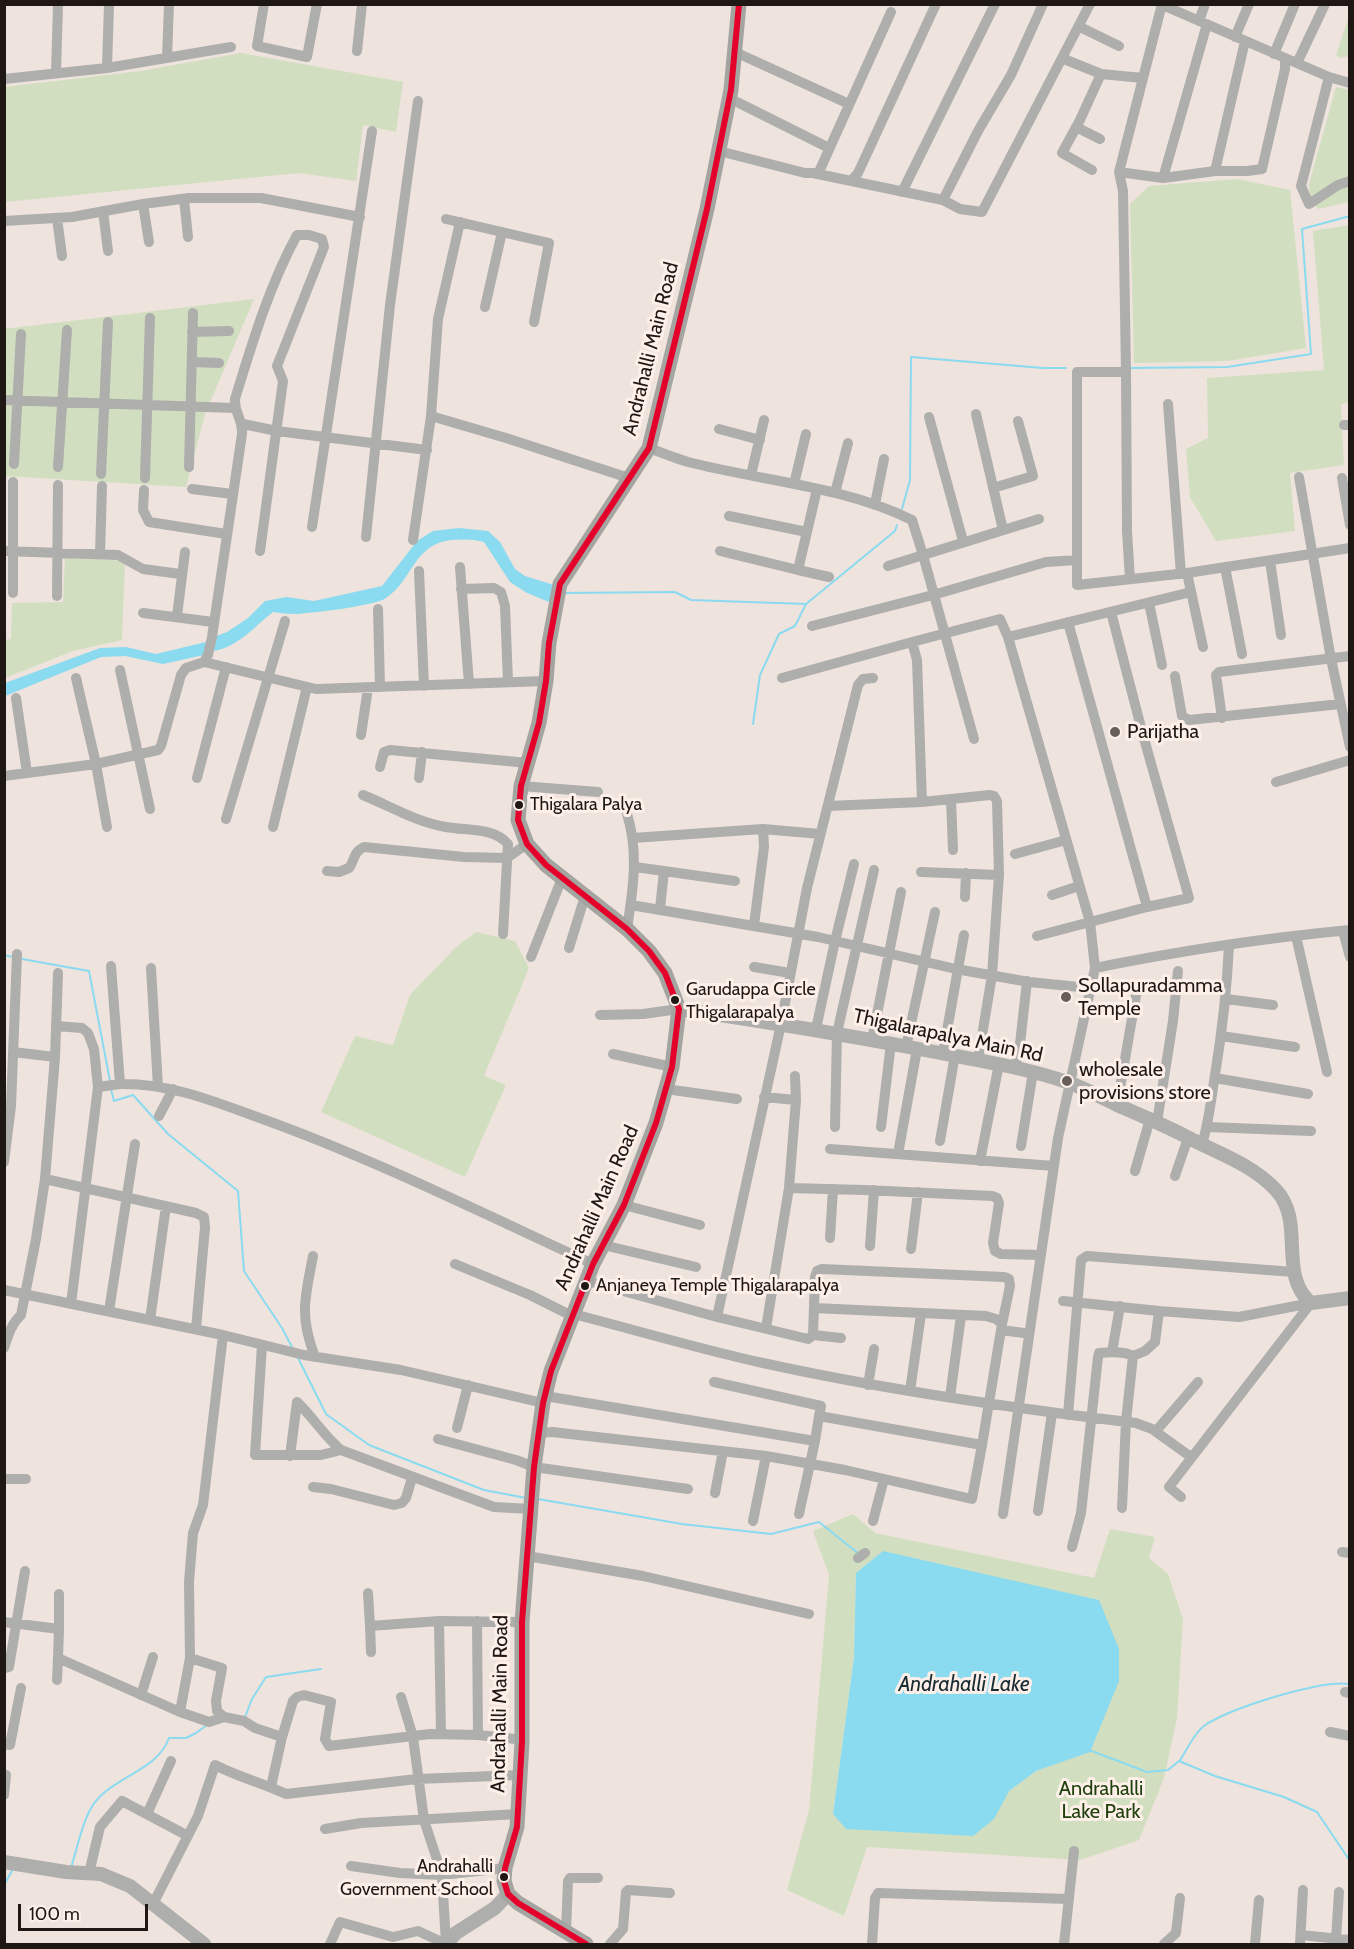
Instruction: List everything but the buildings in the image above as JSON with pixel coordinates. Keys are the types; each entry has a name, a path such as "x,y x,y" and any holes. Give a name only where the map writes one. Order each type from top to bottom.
{"main road":[{"name":"Andrahalli Main Road","path":"508,1894 504,1881 505,1868 517,1827 522,1742 522,1622 534,1467 544,1400 552,1371 593,1264 624,1205 657,1123 672,1067 679,1009 665,973 649,951 627,929 546,865 527,844 518,820 521,786 539,723 549,644 560,584 649,448 719,151 729,99 739,4"},
{"path":"508,1894 529,1911 586,1944"}],"street":[{"path":"56,73 58,4"},
{"path":"107,68 109,4"},
{"path":"167,58 169,4"},
{"path":"264,4 257,46 307,57 317,4"},
{"path":"357,51 363,4"},
{"path":"851,181 858,173 936,4"},
{"path":"902,192 995,4"},
{"path":"943,200 978,131 1011,75 1043,4"},
{"path":"719,151 805,172 943,200 960,209 982,212 1064,58 1090,4"},
{"path":"1163,178 1203,23 1205,4"},
{"path":"1215,171 1240,39 1249,4"},
{"path":"1119,172 1163,178 1215,171 1262,169 1285,69 1280,56 1295,4"},
{"path":"1297,63 1325,4"},
{"path":"1130,579 1127,531 1123,203 1119,172 1161,5 1350,83"},
{"path":"818,174 891,12"},
{"path":"1080,27 1119,46"},
{"path":"4,79 107,68 231,47"},
{"path":"735,52 849,104"},
{"path":"1064,58 1101,74 1143,78"},
{"path":"1092,170 1062,153 1101,74"},
{"path":"1329,76 1301,186 1309,204 1338,184 1350,181"},
{"path":"729,99 830,148"},
{"path":"366,537 390,305 418,101"},
{"path":"1076,127 1100,139"},
{"path":"312,527 372,131"},
{"path":"4,221 57,218 184,199 261,198 360,217"},
{"path":"184,199 188,237"},
{"path":"143,204 149,242"},
{"path":"103,211 108,251"},
{"path":"57,218 62,256"},
{"path":"446,219 549,243 534,322"},
{"path":"413,540 431,416 438,319 460,222"},
{"path":"486,307 502,232"},
{"path":"206,659 212,637 243,424 234,408 235,399 257,327 289,250 297,235 301,234 322,239 324,247 277,366 283,381 260,551"},
{"path":"189,467 193,313"},
{"path":"150,318 143,510 149,522 226,534"},
{"path":"101,474 108,322"},
{"path":"58,467 67,330"},
{"path":"192,332 229,331"},
{"path":"14,464 21,334"},
{"path":"192,362 219,363"},
{"path":"1126,372 1077,372 1077,585 1184,573 1350,548"},
{"path":"4,400 234,408"},
{"path":"1168,404 1184,573 1191,592 1203,647"},
{"path":"976,414 1003,530"},
{"path":"431,416 629,478"},
{"path":"929,417 963,541"},
{"path":"751,475 765,420"},
{"path":"993,488 1033,476 1018,421"},
{"path":"243,424 326,438 427,450"},
{"path":"719,429 760,440"},
{"path":"794,484 806,434"},
{"path":"835,493 848,443"},
{"path":"649,448 687,461 835,493 875,504 912,520 924,555 933,595 974,739"},
{"path":"875,504 885,459"},
{"path":"1299,477 1331,659 1349,740"},
{"path":"1342,478 1350,525"},
{"path":"13,482 9,551 13,593"},
{"path":"57,596 58,485"},
{"path":"100,554 102,486"},
{"path":"192,489 232,494"},
{"path":"798,570 817,489"},
{"path":"729,516 807,532"},
{"path":"888,566 1039,519"},
{"path":"9,551 118,555 143,568 180,574"},
{"path":"720,551 829,577"},
{"path":"177,616 184,552"},
{"path":"812,626 933,595 1046,562 1077,560"},
{"path":"1270,561 1281,635"},
{"path":"460,567 469,684"},
{"path":"1225,567 1242,654"},
{"path":"419,571 424,686"},
{"path":"461,589 494,588 501,592 505,606 508,682"},
{"path":"1008,637 1191,592"},
{"path":"1149,603 1162,665"},
{"path":"378,609 380,687"},
{"path":"1037,936 1190,898 1143,735 1111,612"},
{"path":"143,613 213,622"},
{"path":"782,678 1000,619 1008,637 1090,922 1095,968 1069,1082 1054,1166 1003,1514"},
{"path":"226,819 285,621"},
{"path":"1068,622 1147,907"},
{"path":"912,642 917,660 922,802"},
{"path":"1222,718 1216,675 1219,672 1350,656"},
{"path":"4,776 96,764 158,750 181,675 186,668 206,659 226,667 316,690 546,681"},
{"path":"196,778 226,667"},
{"path":"120,670 150,808"},
{"path":"1174,676 1182,716 1188,720 1340,704"},
{"path":"76,678 96,764 107,827"},
{"path":"717,1317 781,1024 797,933 820,834 858,685 862,679 873,678"},
{"path":"273,827 307,687"},
{"path":"361,735 368,688"},
{"path":"16,698 27,773"},
{"path":"380,767 386,751 422,752 528,763"},
{"path":"419,778 422,752"},
{"path":"1276,782 1350,760"},
{"path":"521,786 598,792"},
{"path":"363,795 426,823 502,837 507,844 503,934"},
{"path":"828,806 994,796 997,801 999,874 992,975 978,1059"},
{"path":"951,799 953,850"},
{"path":"627,814 633,838 635,867 627,929"},
{"path":"633,838 763,830 820,834"},
{"path":"754,925 764,847 763,830"},
{"path":"1015,854 1066,840"},
{"path":"327,871 339,872 349,868 354,855 364,847 464,857 507,858 527,844"},
{"path":"816,1029 854,864"},
{"path":"635,867 735,881"},
{"path":"835,1127 837,1033 874,870"},
{"path":"660,909 664,871"},
{"path":"921,872 999,874"},
{"path":"965,897 966,873"},
{"path":"531,957 562,878"},
{"path":"1052,895 1079,886"},
{"path":"872,1040 901,892"},
{"path":"569,948 585,896"},
{"path":"631,905 797,933 992,975 1089,988"},
{"path":"898,1154 912,1048 935,912"},
{"path":"1095,968 1179,951 1346,930 1350,957"},
{"path":"940,1141 964,935"},
{"path":"1296,936 1327,1072"},
{"path":"1202,1144 1207,1127 1221,1036 1229,945"},
{"path":"4,1162 17,958"},
{"path":"71,1304 86,1188 110,1085 111,966"},
{"path":"754,967 790,973"},
{"path":"151,968 158,1088"},
{"path":"1135,1171 1154,1120 1173,1021 1178,971"},
{"path":"4,1348 15,1320 21,1315 45,1179 55,1057 58,973"},
{"path":"1015,1067 1027,981"},
{"path":"1117,1105 1138,984"},
{"path":"1226,999 1273,1005"},
{"path":"600,1015 643,1014 679,1009"},
{"name":"Thigalarapalya Main Rd","path":"679,1009 816,1029 1015,1067 1069,1082 1154,1120 1253,1170 1276,1189 1284,1200 1291,1227 1293,1272 1304,1298 1311,1303"},
{"path":"56,1026 82,1028 88,1033 110,1085"},
{"path":"1221,1036 1295,1047"},
{"path":"881,1127 891,1043"},
{"path":"10,1048 55,1057"},
{"path":"613,1054 672,1067"},
{"path":"980,1161 999,1064"},
{"path":"1021,1146 1034,1072"},
{"path":"766,1328 789,1188 796,1100 795,1076"},
{"path":"1215,1078 1308,1094"},
{"path":"110,1085 186,1091 296,1130 593,1264"},
{"path":"159,1116 173,1089"},
{"path":"666,1089 738,1100"},
{"path":"764,1097 796,1100"},
{"path":"1207,1127 1311,1131"},
{"path":"1175,1176 1188,1138"},
{"path":"109,1311 135,1144"},
{"path":"830,1149 1054,1166"},
{"path":"45,1179 196,1213 204,1217 196,1329"},
{"path":"789,1188 984,1195 997,1198 999,1203 993,1243 995,1251 1001,1254 1041,1255"},
{"path":"830,1238 833,1189"},
{"path":"870,1246 874,1190"},
{"path":"911,1249 918,1192"},
{"path":"624,1205 700,1225"},
{"path":"150,1320 166,1206"},
{"path":"603,1245 696,1267"},
{"path":"310,1356 304,1313 305,1295 313,1256"},
{"path":"1068,1415 1080,1260 1087,1256 1293,1272"},
{"path":"455,1264 573,1315 760,1362 868,1384 1019,1409 1136,1423 1156,1431 1191,1457"},
{"path":"538,1433 552,1432 766,1456 809,1463 972,1499 1010,1286 1009,1279 822,1269 817,1271 815,1277 813,1335"},
{"path":"587,1281 717,1317 808,1339 813,1335 841,1338"},
{"path":"4,1290 196,1329 310,1356 401,1370 544,1400 815,1442"},
{"path":"1063,1301 1239,1317 1350,1298"},
{"path":"1181,1497 1169,1487 1311,1303"},
{"path":"1112,1352 1120,1306"},
{"path":"814,1308 986,1316 996,1319 1001,1327 1024,1333"},
{"path":"1072,1547 1081,1513 1098,1357 1100,1353 1112,1352 1133,1356 1145,1351 1155,1342 1159,1311"},
{"path":"910,1391 921,1314"},
{"path":"950,1397 961,1316"},
{"path":"180,1712 190,1658 189,1582 193,1533 203,1505 223,1335"},
{"path":"262,1345 255,1455 321,1455 341,1450"},
{"path":"868,1384 874,1349"},
{"path":"1122,1508 1126,1421 1133,1356"},
{"path":"714,1382 821,1406 799,1514"},
{"path":"1156,1431 1198,1382"},
{"path":"457,1428 468,1385"},
{"path":"290,1456 297,1402 308,1412 329,1440 341,1450 494,1507 531,1502"},
{"path":"1038,1511 1052,1413"},
{"path":"819,1416 982,1445"},
{"path":"438,1439 534,1467 688,1489"},
{"path":"715,1493 723,1451"},
{"path":"753,1521 766,1456"},
{"path":"313,1487 331,1489 394,1506 402,1503 406,1498 412,1478"},
{"path":"4,1479 26,1479"},
{"path":"873,1521 884,1479"},
{"path":"527,1556 647,1577 809,1614"},
{"path":"4,1668 9,1667 25,1571"},
{"path":"368,1593 371,1652"},
{"path":"57,1680 59,1594"},
{"path":"370,1626 439,1620 522,1622"},
{"path":"439,1620 441,1734"},
{"path":"477,1621 478,1735"},
{"path":"4,1622 59,1629"},
{"path":"141,1695 153,1657"},
{"path":"58,1658 180,1712 209,1722 224,1716"},
{"path":"190,1658 222,1668 216,1701 217,1711 224,1716 244,1721 255,1728 282,1737"},
{"path":"4,1744 10,1745 21,1688"},
{"path":"271,1787 293,1701 304,1695 331,1702 325,1739 329,1746 430,1734 478,1735 516,1739 522,1742"},
{"path":"401,1697 413,1737 424,1820 442,1875 446,1944"},
{"path":"1330,1732 1350,1736"},
{"path":"147,1814 171,1761"},
{"path":"153,1904 198,1816 215,1765 236,1776 286,1794 417,1779 520,1775"},
{"path":"4,1795 6,1775"},
{"path":"89,1873 100,1827 122,1801 188,1836"},
{"path":"325,1829 361,1823 518,1814"},
{"path":"1064,1944 1074,1851"},
{"path":"4,1862 101,1874 130,1886 204,1944"},
{"path":"351,1866 400,1873 442,1875 505,1868"},
{"path":"566,1931 568,1881 570,1878 598,1878"},
{"path":"610,1944 623,1929 628,1890 669,1893"},
{"path":"1303,1890 1301,1940 1336,1938 1350,1940"},
{"path":"1336,1938 1339,1892"},
{"path":"872,1944 875,1898 878,1893 1069,1899"},
{"path":"446,1944 456,1933 495,1908 508,1894"},
{"path":"1164,1944 1176,1933 1180,1898"},
{"path":"1255,1944 1259,1900"},
{"path":"330,1944 340,1922 393,1937 418,1931 446,1944"}],"green space":[{"path":"1349,16 1349,56 1340,58 1336,55"},
{"path":"241,53 403,82 396,132 363,125 356,181 299,173 5,202 4,87 141,71"},
{"path":"1336,87 1349,90 1349,202 1318,209 1310,196 1309,184"},
{"path":"1237,179 1290,190 1306,348 1228,361 1134,363 1130,204 1149,186"},
{"path":"1349,225 1350,402 1341,404 1344,465 1290,473 1295,531 1216,541 1190,497 1186,449 1208,438 1207,378 1324,370 1313,231"},
{"path":"254,299 205,414 186,487 5,476 4,329"},
{"path":"65,557 125,561 122,640 73,651 5,678 5,640 11,639 12,603 63,602"},
{"path":"476,932 515,941 529,968 484,1076 506,1085 465,1177 321,1112 355,1036 393,1045 410,995 456,947"},
{"name":"Andrahalli Lake Park","path":"853,1514 875,1533 1094,1578 1110,1529 1155,1537 1149,1558 1168,1574 1183,1619 1177,1718 1164,1778 1139,1840 1080,1860 867,1847 844,1916 787,1890 809,1810 829,1575 813,1531","holes":["883,1551 1090,1751 1036,1771 1009,1791 833,1814 854,1657 856,1573"]}],"water":[{"path":"459,528 488,531 500,542 515,569 525,576 554,585 549,602 527,593 510,582 484,542 452,540 429,548 421,555 395,590 380,601 329,611 296,614 273,612 238,641 213,651 214,637 227,632 248,618 265,601 287,597 314,601 382,586 417,541 433,531"},
{"path":"206,642 204,655 163,664 125,656 101,657 5,696 5,683 100,648 126,647 156,654"},
{"name":"Andrahalli Lake","path":"883,1551 1099,1600 1119,1649 1119,1681 1090,1752 1036,1771 1009,1791 994,1819 973,1836 846,1829 833,1814 854,1657 856,1573"}],"waterway":[{"path":"1129,368 1227,367 1311,354 1302,229 1350,216"},
{"path":"902,509 910,480 911,357 1066,368"},
{"path":"753,724 760,675 779,634 795,626 806,604 895,531 897,525"},
{"path":"563,593 675,592 691,600 806,604"},
{"path":"4,955 13,957"},
{"path":"22,959 89,971 110,1081"},
{"path":"111,1089 114,1101 133,1095 168,1134 238,1191 244,1271 292,1347"},
{"path":"298,1358 326,1414 369,1445 484,1490 526,1498"},
{"path":"538,1499 682,1524 771,1534 819,1522 859,1554"},
{"path":"244,1717 266,1677 321,1669"},
{"path":"1180,1760 1200,1729 1233,1711 1318,1686 1350,1684"},
{"path":"71,1868 84,1823 98,1799 154,1759 163,1750 169,1738 186,1738 207,1725"},
{"path":"1089,1750 1147,1772 1168,1770 1179,1761 1215,1776 1284,1797 1317,1812 1350,1861"},
{"path":"4,1885 13,1869"}],"transit line":[{"path":"586,1944 518,1903 508,1894 504,1881 505,1868 517,1827 522,1742 522,1622 534,1467 543,1403 551,1371 593,1264 624,1205 656,1123 672,1067 679,1009 665,973 649,951 627,929 546,865 527,844 518,820 521,786 539,723 549,643 560,584 649,448 707,209 731,90 739,4"}],"place":[{"name":"Parijatha","path":"1115,732"},
{"name":"Thigalara Palya","path":"519,805"},
{"name":"Sollapuradamma Temple","path":"1066,997"},
{"name":"Garudappa Circle Thigalarapalya","path":"675,1000"},
{"name":"wholesale provisions store","path":"1067,1081"},
{"name":"Anjaneya Temple Thigalarapalya","path":"585,1286"},
{"name":"Andrahalli Government School","path":"504,1877"}]}
